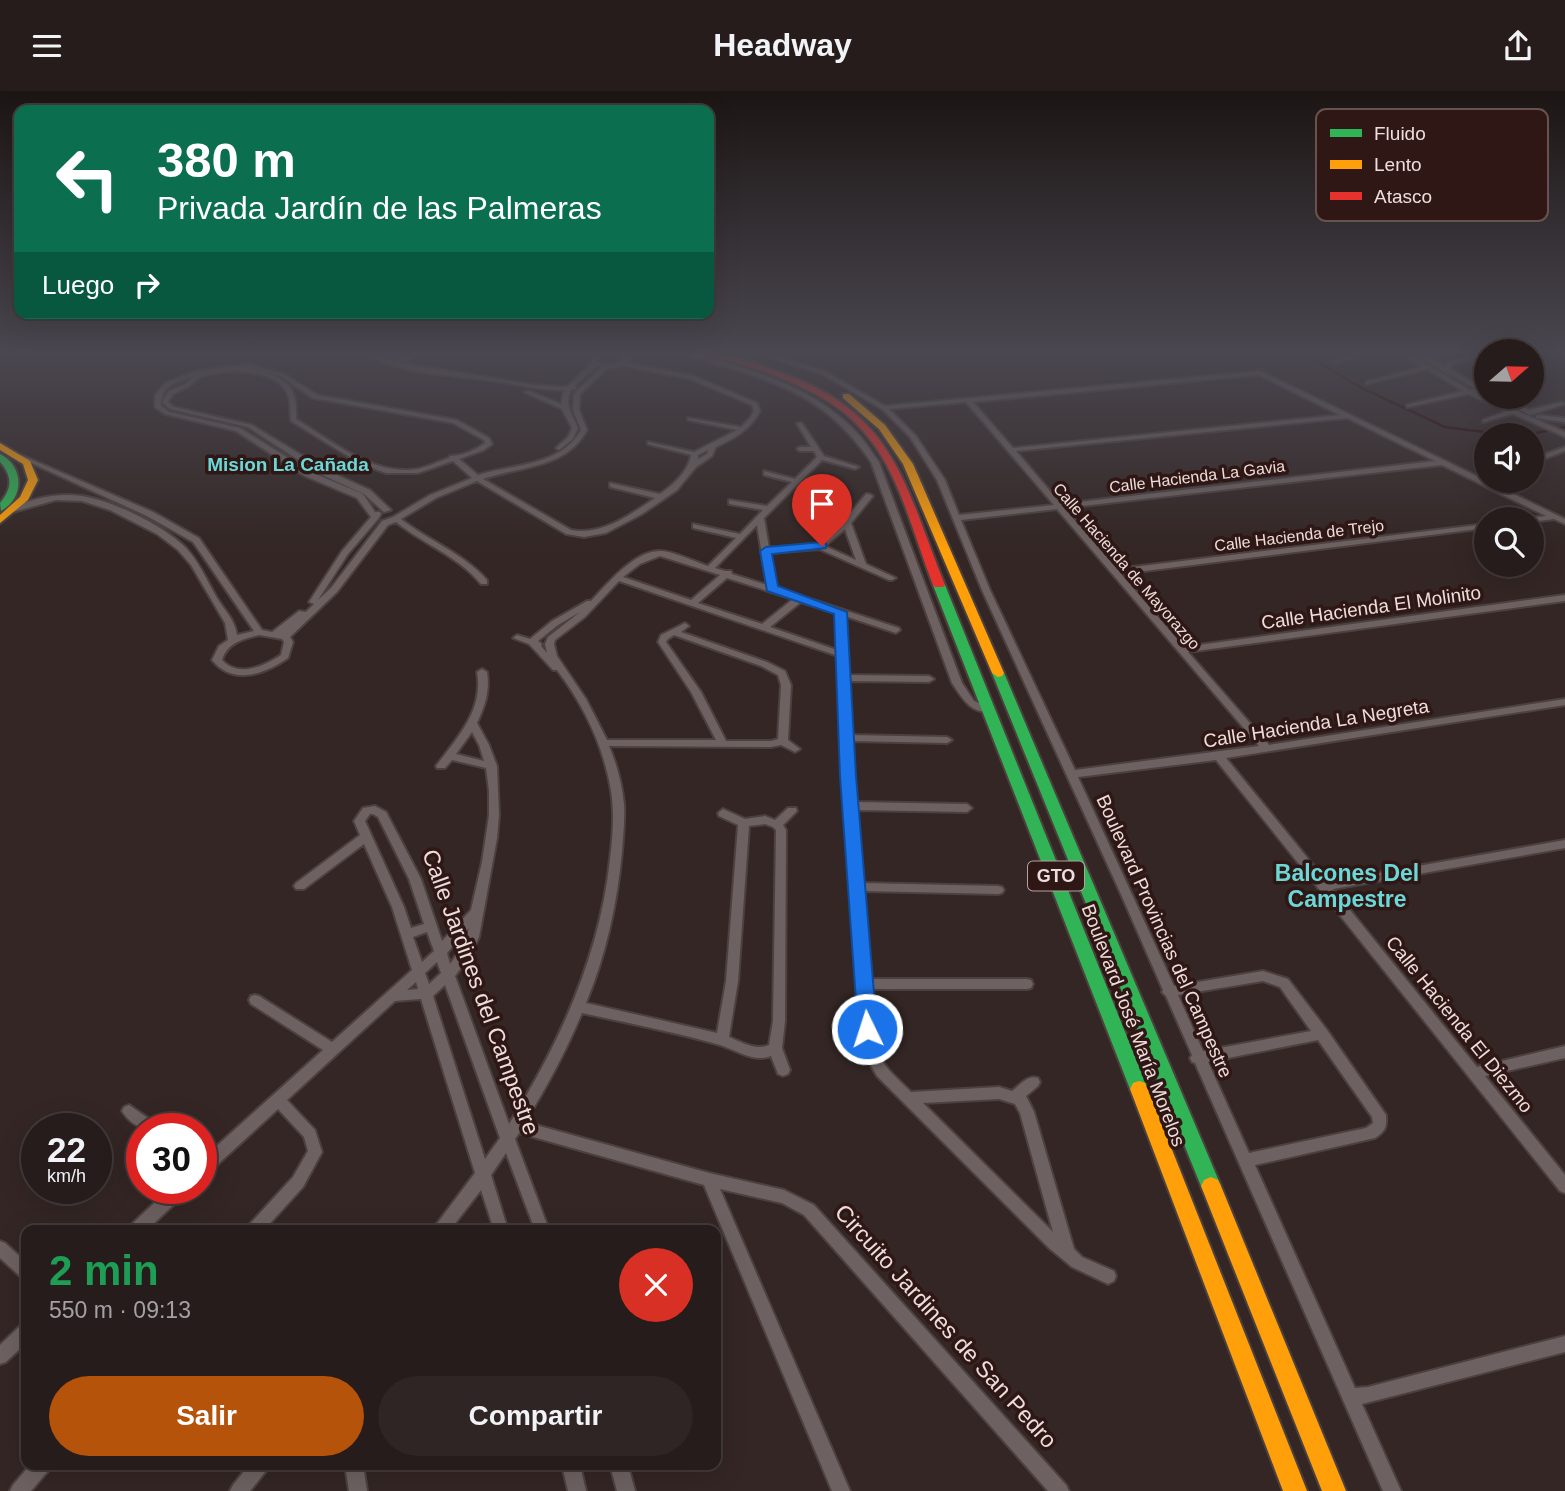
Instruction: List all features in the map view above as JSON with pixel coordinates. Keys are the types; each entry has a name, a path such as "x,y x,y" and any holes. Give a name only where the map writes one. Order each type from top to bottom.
{"main road":[{"name":"Boulevard José María Morelos","path":"859,419 878,441 900,484 1295,1491"},
{"name":"Boulevard José María Morelos","path":"873,419 886,430 908,461 1153,1042 1335,1491"},
{"path":"0,446 19,456 30,467 33,480 24,498 7,509"},
{"path":"0,457 16,470 19,481 0,520"}],"street":[{"path":"201,419 238,429 309,474 360,496 375,518 385,523"},
{"path":"221,419 250,426 323,472 367,492 395,512 424,541 471,566 485,582"},
{"path":"293,419 298,426 371,467 386,471 413,472 482,449 490,443 477,431 445,419"},
{"path":"280,635 309,607 345,553 375,518 395,512 474,476 546,455 561,447 574,433 571,419"},
{"path":"474,476 561,454 576,444 583,433 582,419"},
{"path":"692,419 741,429"},
{"path":"650,443 695,454 713,447 751,419"},
{"path":"841,419 860,438 875,462 957,683 971,702 988,710"},
{"name":"Boulevard Provincias del Campestre","path":"897,419 923,450 941,479 956,518 1392,1491"},
{"name":"Calle Hacienda de Mayorazgo","path":"984,419 1266,748"},
{"path":"1010,450 1315,419"},
{"path":"1355,419 1565,522"},
{"path":"1485,421 1490,419"},
{"path":"1534,419 1561,434"},
{"path":"1539,421 1565,420"},
{"path":"1539,421 1565,428"},
{"path":"800,424 819,453"},
{"path":"574,433 583,433"},
{"path":"452,457 474,476 560,524 569,532 584,535 599,533 661,497 678,483 693,465 706,459 713,447"},
{"path":"800,449 819,453 855,467"},
{"path":"1544,457 1565,449"},
{"path":"710,567 796,481 819,453"},
{"path":"693,465 691,460 695,454"},
{"path":"19,456 130,505 196,540 259,632"},
{"name":"Calle Hacienda La Gavia","path":"956,518 1440,463"},
{"path":"767,473 796,481"},
{"path":"613,485 661,497"},
{"path":"820,547 847,523 869,496"},
{"path":"7,509 68,497 90,500 158,532 183,550 229,621 233,633 232,641"},
{"path":"732,502 769,509"},
{"path":"116,511 130,505"},
{"path":"280,635 289,649 276,662 239,672 221,666 217,660 223,647 232,641 259,632 280,635 328,596 395,512"},
{"path":"1544,518 1555,517"},
{"path":"760,518 772,588"},
{"path":"847,523 862,565"},
{"path":"696,526 741,537"},
{"name":"Calle Hacienda de Trejo","path":"1115,572 1474,527"},
{"path":"766,551 820,547 892,578"},
{"path":"345,553 359,554"},
{"path":"532,642 555,623 590,603 618,578 657,553 710,567 896,630"},
{"path":"333,573 345,574"},
{"path":"691,604 728,573"},
{"path":"618,578 842,655"},
{"path":"763,628 800,597"},
{"name":"Calle Hacienda El Molinito","path":"1181,650 1565,597"},
{"path":"548,646 551,639 583,614 590,603"},
{"path":"840,612 856,887 873,1056 883,1072 1067,1255 1108,1276"},
{"path":"685,626 664,637 665,647 696,692 723,744"},
{"path":"674,632 782,673 786,681 783,741"},
{"path":"445,1225 509,1140 579,1007 606,928 615,869 618,801 603,743 589,712 548,646 517,638"},
{"path":"532,642 547,660 564,673"},
{"path":"441,766 472,723 485,689 482,672"},
{"path":"844,678 929,679"},
{"name":"Calle Hacienda La Negreta","path":"1071,774 1219,756 1565,702"},
{"path":"393,996 426,994 450,974 470,944 492,846 495,796 492,766 472,723"},
{"path":"846,739 947,740"},
{"path":"603,743 723,744 783,741 795,749"},
{"path":"450,756 492,766"},
{"name":"Calle Hacienda El Diezmo","path":"1219,756 1565,1186"},
{"path":"851,806 967,808"},
{"name":"Calle Jardines del Campestre","path":"365,837 359,818 367,811 378,811 401,848 439,953 450,974 474,1051 540,1225"},
{"path":"777,824 792,811"},
{"path":"723,813 744,823 765,820 777,824 781,830 779,1021 775,1048 783,1070"},
{"path":"722,1040 732,981 744,823"},
{"path":"300,886 365,837 389,882 500,1225"},
{"path":"1326,887 1565,844"},
{"path":"856,887 998,890"},
{"path":"217,1154 393,996 439,953 477,911"},
{"path":"407,934 431,926"},
{"path":"1168,992 1268,976 1289,987 1375,1108 1380,1126 1370,1134 1244,1161"},
{"path":"865,983 1027,983"},
{"path":"255,1000 333,1050"},
{"path":"579,1007 722,1040 753,1052 765,1053 775,1048"},
{"path":"1197,1058 1322,1034"},
{"path":"1475,1073 1565,1052"},
{"path":"1016,1096 1032,1082"},
{"path":"910,1098 999,1093 1016,1096 1027,1112 1067,1255"},
{"path":"258,1225 303,1175 316,1152 310,1134 278,1100"},
{"name":"Circuito Jardines de San Pedro","path":"517,1126 709,1180 784,1197 809,1210 1060,1491"},
{"path":"709,1180 841,1491"},
{"path":"141,1225 164,1204"},
{"path":"0,1248 21,1267"},
{"path":"0,1356 21,1337"},
{"path":"1350,1397 1565,1344"},
{"path":"19,1491 38,1470"},
{"path":"239,1491 256,1470"},
{"path":"355,1470 358,1491"},
{"path":"572,1470 577,1491"},
{"path":"620,1470 626,1491"}],"waterway":[{"path":"1429,419 1445,427 1474,431"},
{"path":"1544,431 1565,427"}],"traffic: fast":[{"path":"0,457 12,469 15,482 11,494 1,508"},
{"path":"939,585 1139,1089"},
{"path":"998,673 1211,1186"}],"traffic: slow":[{"path":"873,419 882,427 908,464 998,673"},
{"path":"0,446 27,463 33,480 24,498 0,520"},
{"path":"1139,1089 1295,1491"},
{"path":"1211,1186 1334,1491"}],"traffic: jam":[{"path":"858,419 874,435 888,457 939,585"}],"district":[{"name":"Mision La Cañada","path":"288,464"},
{"name":"Balcones Del Campestre","path":"1347,886"}],"route":[{"path":"822,546 766,551 772,588 840,612 848,776 867,1029"}]}
